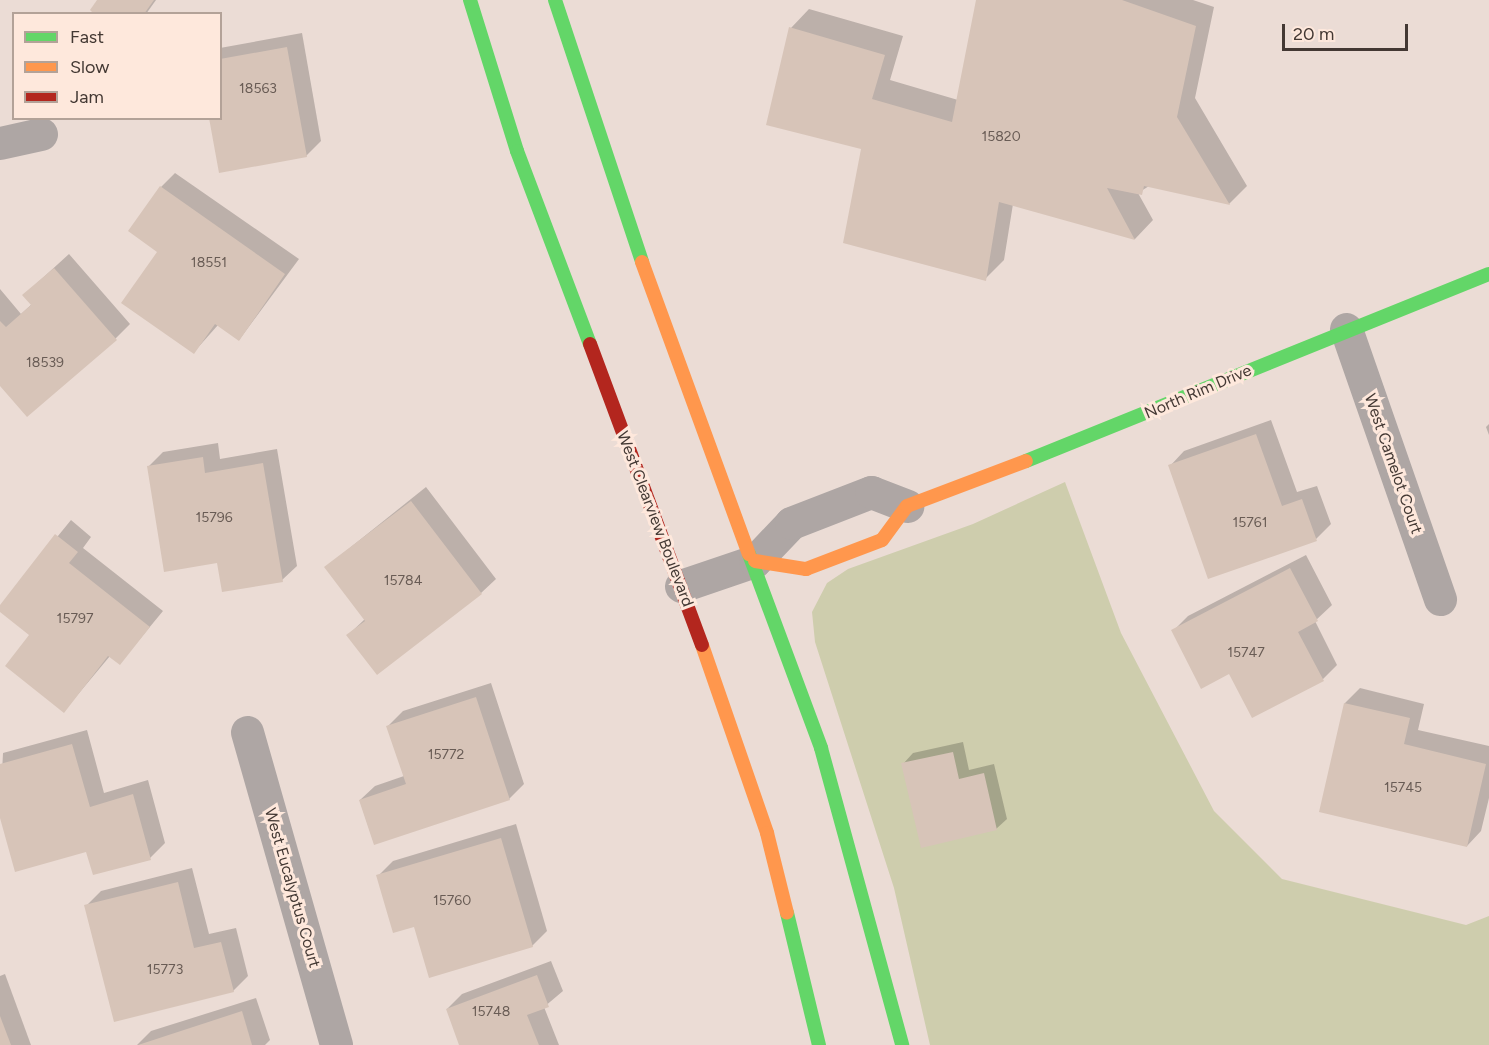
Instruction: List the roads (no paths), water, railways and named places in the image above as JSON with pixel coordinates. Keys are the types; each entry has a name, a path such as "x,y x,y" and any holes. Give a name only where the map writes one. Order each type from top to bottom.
{"street":[{"name":"West Clearview Boulevard","path":"470,0 517,151 681,585 748,774 767,833 819,1045"},
{"path":"555,0 643,264 755,561 821,748 902,1045"},
{"path":"0,143 41,134"},
{"name":"North Rim Drive","path":"907,506 1112,428 1346,329 1489,274"},
{"name":"West Camelot Court","path":"1346,329 1440,598"},
{"path":"681,585 755,561 806,569 882,540 907,506 871,492 791,523 755,561"},
{"name":"West Eucalyptus Court","path":"247,732 336,1045"}]}
